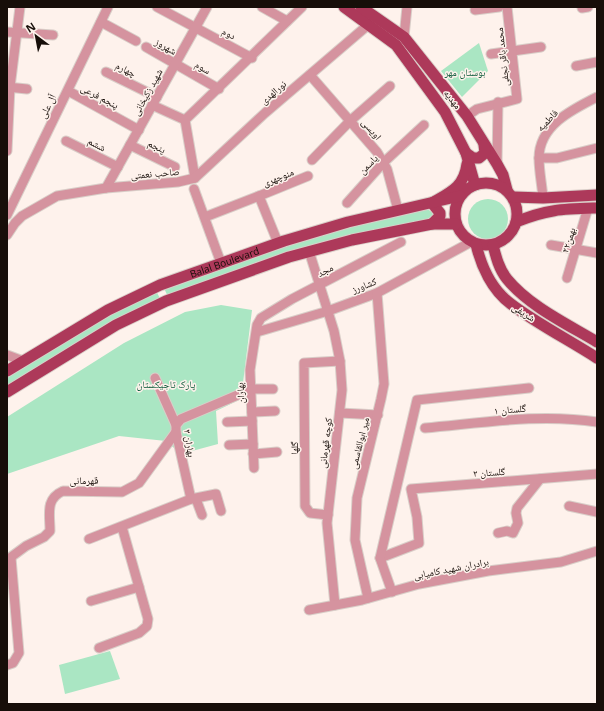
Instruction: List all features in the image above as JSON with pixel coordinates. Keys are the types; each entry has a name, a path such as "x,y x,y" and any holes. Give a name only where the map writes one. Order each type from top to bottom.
{"main road":[{"name":"مهدیه","path":"344,7 396,45 445,112 467,156 475,185"},
{"name":"مهدیه","path":"361,7 404,37 467,116 497,164 510,194"},
{"path":"432,224 440,216 438,208 432,203 453,191 464,179 467,156 479,158 485,153 484,145"},
{"path":"503,175 513,188 521,193 543,198"},
{"path":"510,194 518,214 516,222 508,237 493,245 474,243 462,234 456,224 454,214 456,205 460,196 475,185 492,183 510,194 543,198 597,195"},
{"name":"Balal Boulevard","path":"7,371 108,310 160,285 278,243 398,210 460,196"},
{"path":"516,222 537,213 565,208 593,208"},
{"name":"Balal Boulevard","path":"7,392 116,325 166,301 309,251 352,240 432,224 456,224"},
{"name":"شریفی","path":"474,243 480,262 490,280 510,303 597,358"},
{"name":"شریفی","path":"493,245 497,261 506,278 520,293 597,342"}],"street":[{"path":"7,151 8,87 20,7"},
{"name":"آل علی","path":"7,215 108,7"},
{"name":"دوم","path":"157,7 252,58"},
{"name":"شهید زکیخانی","path":"106,188 207,7"},
{"path":"262,7 287,21"},
{"path":"185,120 252,58 302,7"},
{"path":"404,37 407,7"},
{"path":"475,10 499,7"},
{"name":"محمد باقر نجفی","path":"467,116 477,109 517,98 507,7"},
{"path":"101,22 136,41"},
{"name":"نورالهدی","path":"195,178 368,25"},
{"path":"7,32 53,36"},
{"name":"شهروز","path":"146,47 176,63"},
{"path":"491,54 541,47"},
{"path":"576,66 597,62"},
{"name":"سوم","path":"176,63 219,89"},
{"name":"چهارم","path":"106,72 185,120"},
{"name":"اویسی","path":"310,75 377,152 387,169 398,210"},
{"path":"312,160 350,121 390,86"},
{"path":"8,87 26,89"},
{"name":"پنجم فرعی","path":"72,94 139,130"},
{"name":"فاطمیه","path":"543,198 539,158 543,136 576,107 597,97"},
{"path":"497,164 498,102"},
{"name":"صاحب نعمتی","path":"8,230 22,216 57,196 106,188 178,182 195,178 185,120"},
{"name":"یاسمن","path":"347,203 383,163 424,125"},
{"name":"ششم","path":"66,141 118,167"},
{"name":"پنجم","path":"130,145 175,167"},
{"path":"539,158 557,158 597,148"},
{"name":"منوچهری","path":"278,243 259,196 308,176"},
{"path":"194,189 222,263"},
{"path":"205,217 259,196"},
{"name":"۲۲بهمن","path":"567,278 593,208"},
{"name":"مجد","path":"261,318 401,242"},
{"name":"کشاورز","path":"257,332 328,311 378,293 474,243"},
{"path":"551,245 597,253"},
{"path":"309,251 320,285"},
{"name":"کوچه قهرمانی","path":"320,285 340,361 342,390 327,523 335,605"},
{"name":"میر ابوالقاسمی","path":"368,598 355,540 357,498 378,415 384,384 378,293"},
{"name":"بهاران","path":"254,468 252,389 250,370 261,318"},
{"path":"7,355 23,361"},
{"name":"گلها","path":"328,515 310,513 305,506 304,363 340,361"},
{"path":"155,378 176,429"},
{"path":"392,592 380,558 417,400 529,388"},
{"path":"252,389 274,389"},
{"name":"بهاران ۲","path":"202,515 193,499 176,429 181,419 252,389"},
{"path":"228,422 276,411"},
{"path":"340,412 378,415"},
{"name":"گلستان ۱","path":"425,428 534,418 572,418 597,422"},
{"name":"قهرمانی","path":"9,559 26,546 44,537 50,531 50,502 55,495 63,491 122,492 130,488 139,483 176,429"},
{"path":"229,445 253,444"},
{"path":"253,454 277,452"},
{"name":"گلستان ۲","path":"380,558 418,543 417,517 411,489 597,474"},
{"path":"498,534 507,531 513,533 517,528 517,508 540,479"},
{"path":"89,539 193,499 216,494 221,511"},
{"path":"569,506 597,512"},
{"path":"99,648 139,633 147,626 148,619 122,527"},
{"name":"برادران شهید کامیابی","path":"309,610 368,598 419,584 488,571 561,562 597,551"},
{"path":"7,665 13,663 19,653 9,559"},
{"path":"91,601 139,587"}],"green space":[{"name":"بوستان مهر","path":"479,43 488,71 462,97 441,71"},
{"path":"492,199 499,202 505,208 508,219 507,227 499,236 492,239 484,239 477,236 469,227 468,215 471,208 480,200"},
{"path":"427,209 432,212 433,215 429,219 168,297 164,288 293,242 366,222"},
{"path":"156,291 161,300 7,388 7,377 111,313"},
{"name":"پارک تاجیکستان","path":"221,305 252,310 241,399 216,411 218,444 181,454 166,441 119,436 7,474 7,417 124,343 185,312"},
{"path":"110,651 120,679 65,694 59,665"}]}
